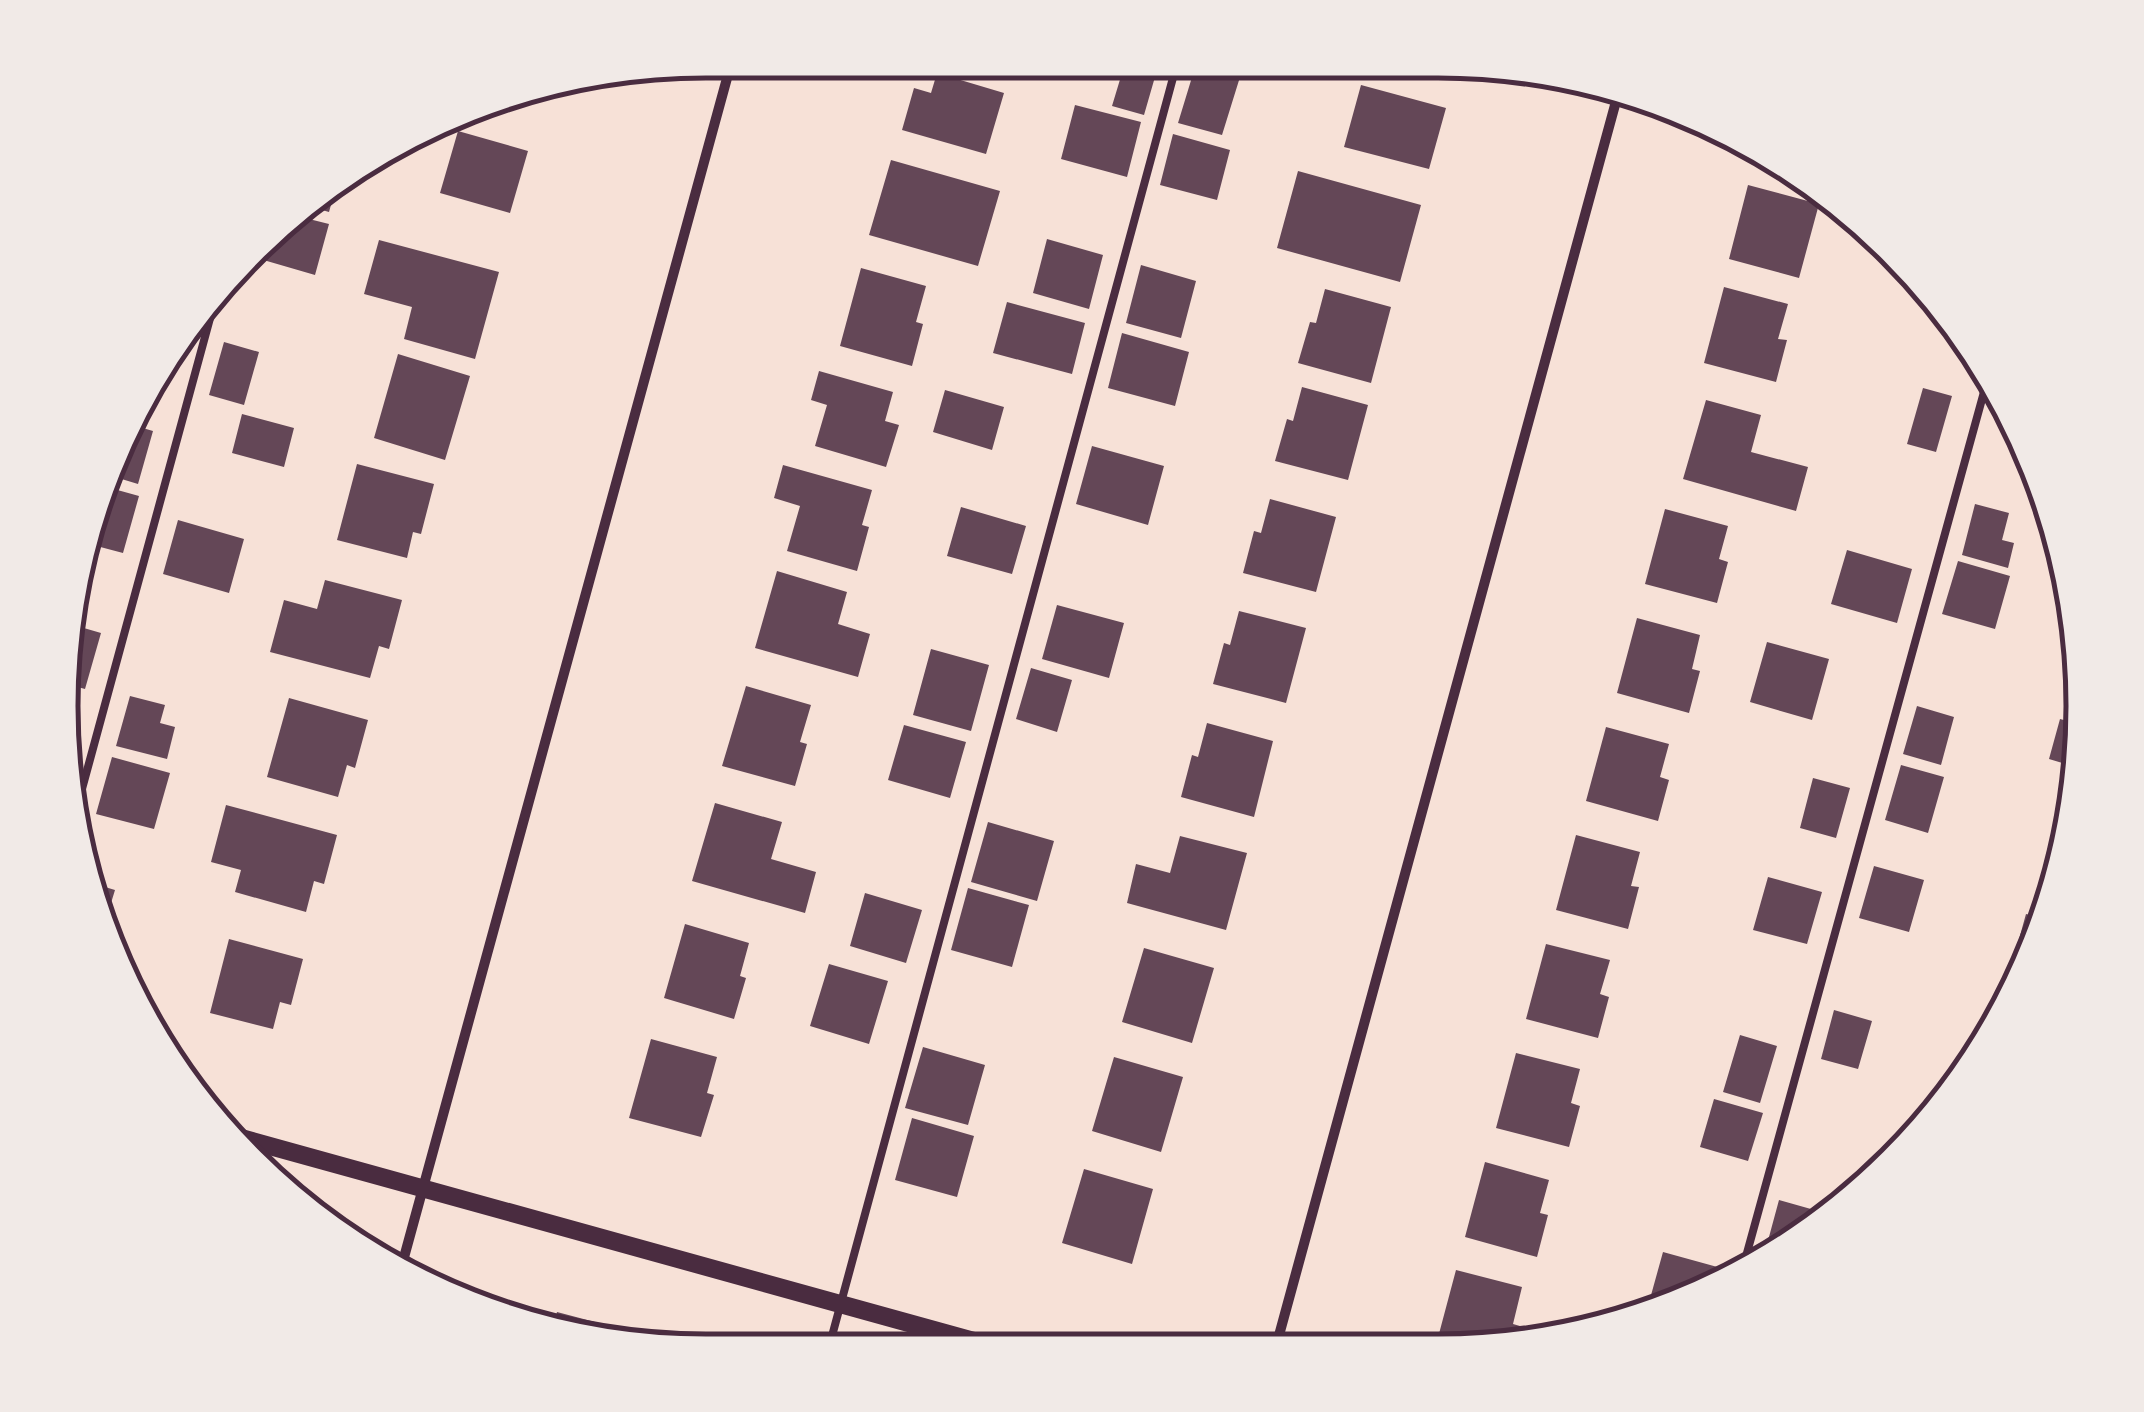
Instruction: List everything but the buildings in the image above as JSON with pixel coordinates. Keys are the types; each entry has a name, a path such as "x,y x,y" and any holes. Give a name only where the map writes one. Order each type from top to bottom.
{"street":[{"path":"404,1257 727,78"},
{"path":"1279,1334 1615,103"},
{"path":"254,1142 948,1334"}],"lane":[{"path":"833,1334 1173,78"},
{"path":"83,786 210,320"},
{"path":"1747,1253 1983,394"}]}
